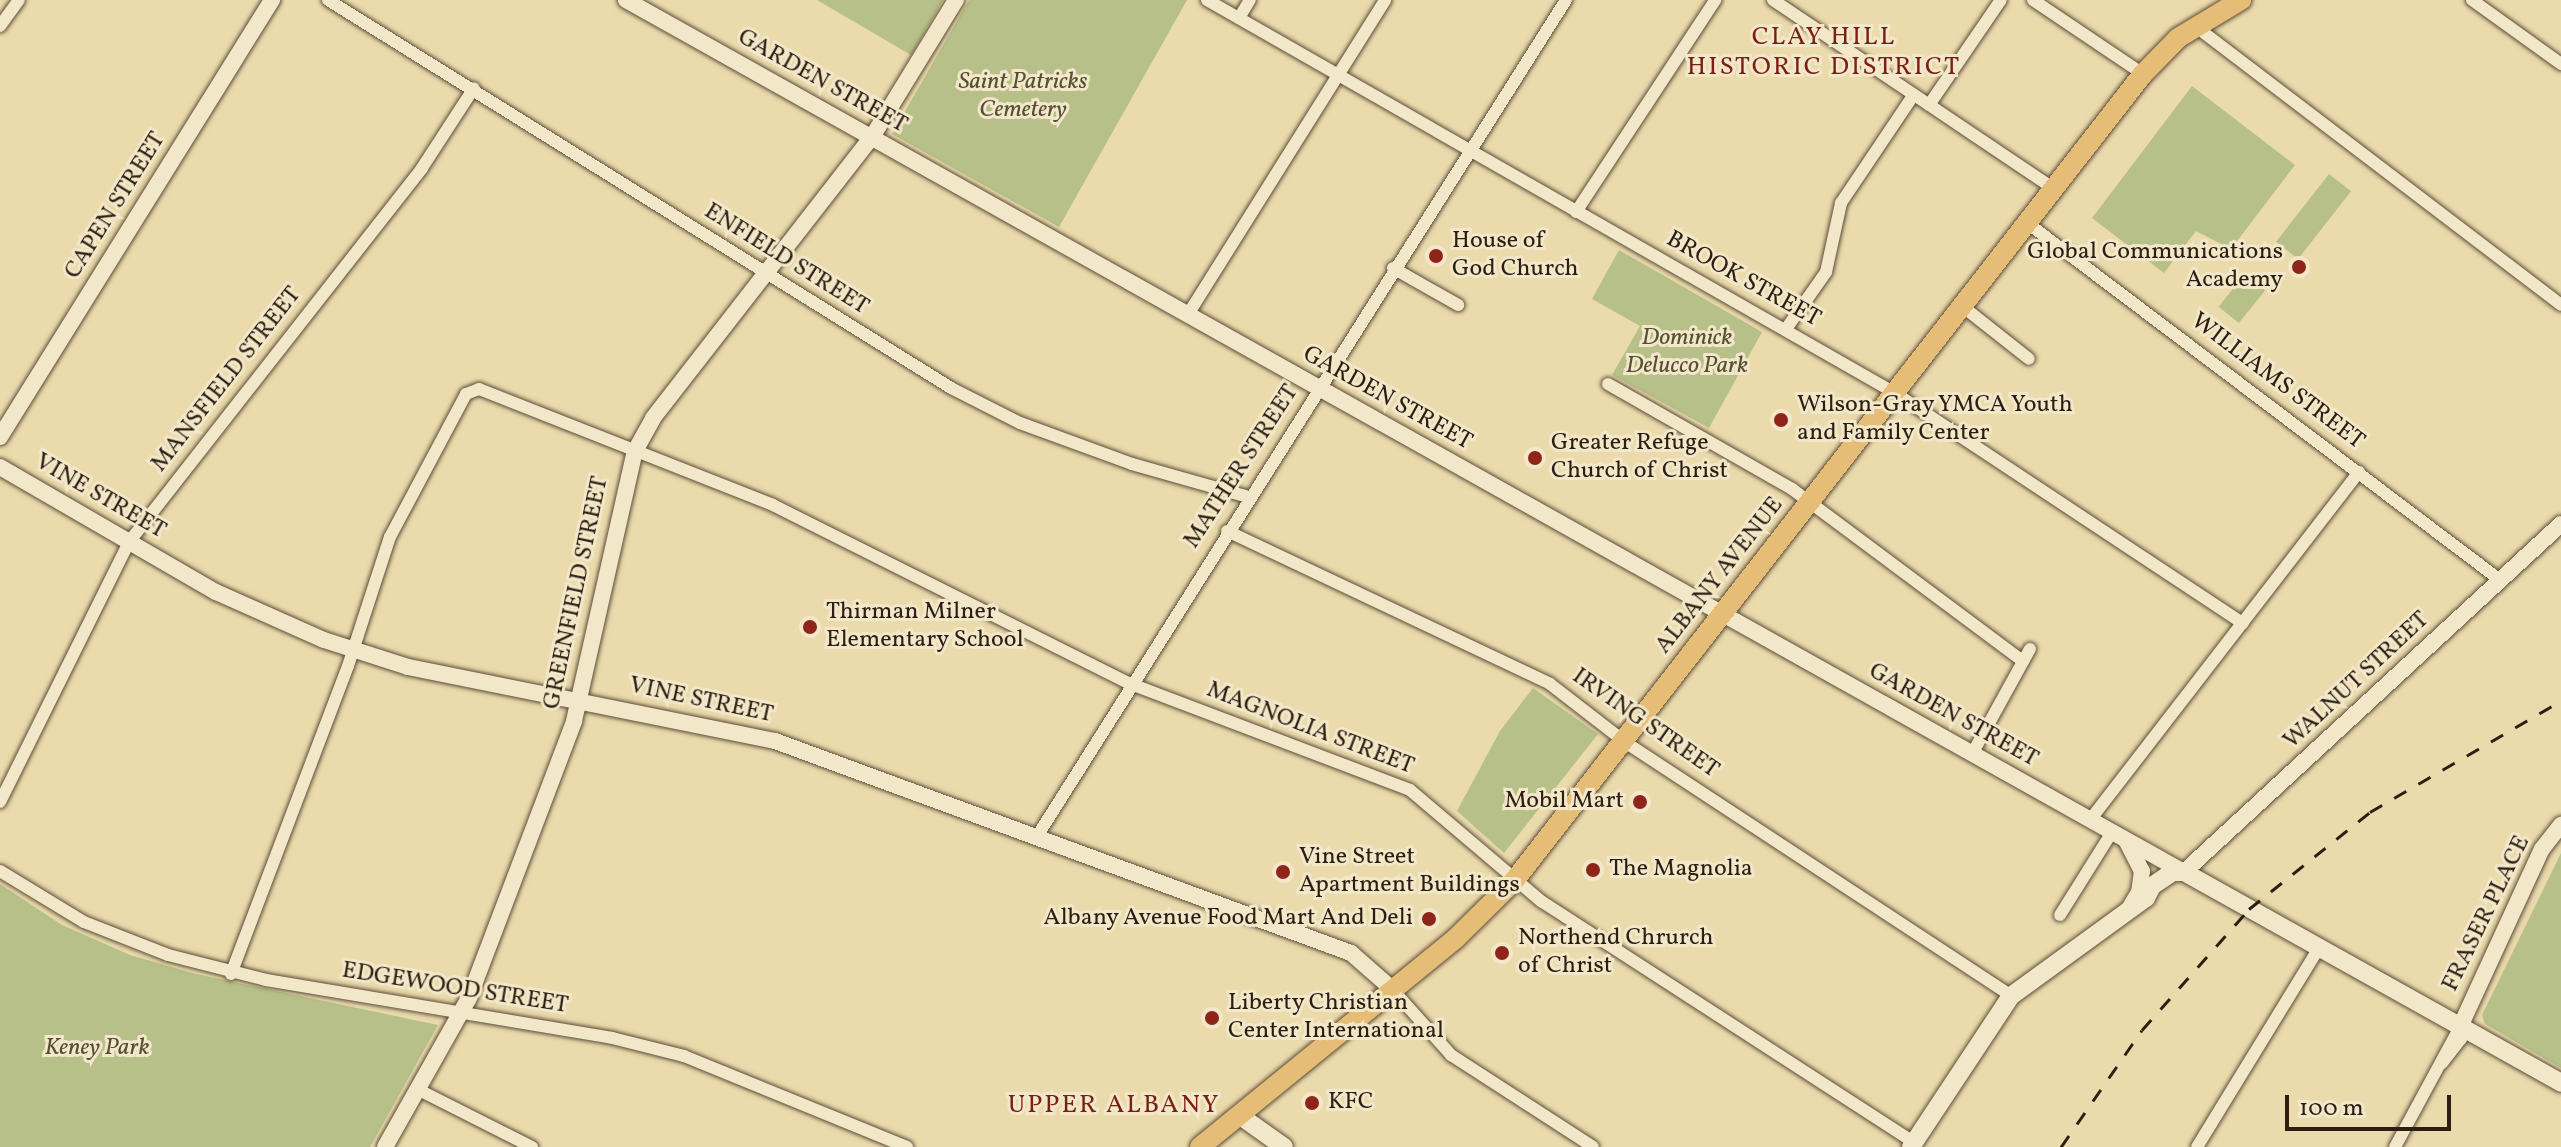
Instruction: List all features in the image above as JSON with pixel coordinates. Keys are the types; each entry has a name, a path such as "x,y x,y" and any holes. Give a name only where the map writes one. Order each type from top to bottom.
{"highway":[{"name":"ALBANY AVENUE","path":"1200,1147 1456,938 1514,881 1724,616 2143,74 2195,26 2241,0"}],"main road":[{"path":"1912,1145 2011,996 2128,910 2176,885 2184,872"},
{"name":"GARDEN STREET","path":"2184,872 2561,1083"},
{"path":"1239,1115 1284,1147"}],"street":[{"path":"0,26 19,0"},
{"name":"CAPEN STREET","path":"0,437 272,0"},
{"name":"ENFIELD STREET","path":"328,0 474,88 951,388 1020,423 1132,464 1249,497"},
{"name":"GARDEN STREET","path":"626,0 2184,872"},
{"name":"GREENFIELD STREET","path":"385,1147 460,1013 581,701 635,451 653,418 768,275 872,137 956,0"},
{"name":"BROOK STREET","path":"1207,0 1895,393 2243,623"},
{"path":"1239,18 1250,0"},
{"path":"1187,316 1385,0"},
{"name":"MATHER STREET","path":"1036,838 1393,268 1566,0"},
{"path":"1576,212 1715,0"},
{"path":"1773,0 2053,188"},
{"path":"1929,105 2001,0"},
{"path":"2033,0 2143,74"},
{"path":"2472,0 2561,64"},
{"path":"2195,26 2561,305"},
{"name":"MANSFIELD STREET","path":"0,802 129,542 422,168 474,88"},
{"path":"1786,329 1826,272 1841,203 1913,96"},
{"name":"WILLIAMS STREET","path":"2026,222 2500,580"},
{"path":"1393,268 1458,305"},
{"path":"1962,306 2029,359"},
{"path":"1608,384 1810,502 2026,655 1972,754"},
{"name":"MAGNOLIA STREET","path":"353,650 390,537 472,388 792,514 1131,684 1410,790 1438,809 1514,881 1912,1145"},
{"name":"VINE STREET","path":"0,467 242,605 353,650 408,667 761,736 1358,956 1392,989"},
{"path":"2090,820 2359,472"},
{"name":"WALNUT STREET","path":"2184,872 2561,524"},
{"name":"IRVING STREET","path":"1227,531 1550,684 1625,742 2011,996"},
{"path":"231,974 353,650"},
{"name":"FRASER PLACE","path":"2460,1027 2542,849 2561,825"},
{"path":"2060,915 2119,836 2142,871 2139,892 2128,910"},
{"name":"EDGEWOOD STREET","path":"0,871 118,939 231,974 612,1038 684,1056 907,1147"},
{"path":"2197,1147 2319,948"},
{"path":"1392,989 1451,1055 1593,1147"},
{"path":"2395,1147 2442,1063 2443,1052 2460,1027"},
{"path":"417,1089 532,1147"}],"green space":[{"path":"817,0 943,0 911,55"},
{"name":"Saint Patricks Cemetery","path":"969,0 1187,0 1059,227 892,134"},
{"path":"2192,86 2295,165 2231,249 2196,231 2164,273 2092,218"},
{"path":"2329,174 2351,191 2298,259 2276,242"},
{"name":"Dominick Delucco Park","path":"1619,250 1762,332 1709,428 1612,375 1640,326 1592,299"},
{"path":"2245,274 2265,290 2239,323 2219,307"},
{"path":"1533,688 1598,734 1504,853 1457,811 1500,731"},
{"path":"2561,853 2561,1068 2485,1024 2482,1015"},
{"name":"Keney Park","path":"0,884 62,925 130,955 196,974 438,1025 370,1147 0,1147"}],"railway":[{"path":"2061,1147 2142,1030 2249,909 2370,812 2561,701"}],"place":[{"name":"House of God Church","path":"1436,256"},
{"name":"Global Communications Academy","path":"2299,267"},
{"name":"Wilson-Gray YMCA Youth and Family Center","path":"1781,420"},
{"name":"Greater Refuge Church of Christ","path":"1535,458"},
{"name":"Thirman Milner Elementary School","path":"810,627"},
{"name":"Mobil Mart","path":"1640,802"},
{"name":"The Magnolia","path":"1593,870"},
{"name":"Vine Street Apartment Buildings","path":"1283,872"},
{"name":"Albany Avenue Food Mart And Deli","path":"1429,919"},
{"name":"Northend Chrurch of Christ","path":"1502,953"},
{"name":"Liberty Christian Center International","path":"1212,1018"},
{"name":"KFC","path":"1312,1103"}],"district":[{"name":"CLAY HILL HISTORIC DISTRICT","path":"1824,53"},
{"name":"UPPER ALBANY","path":"1114,1106"}]}
